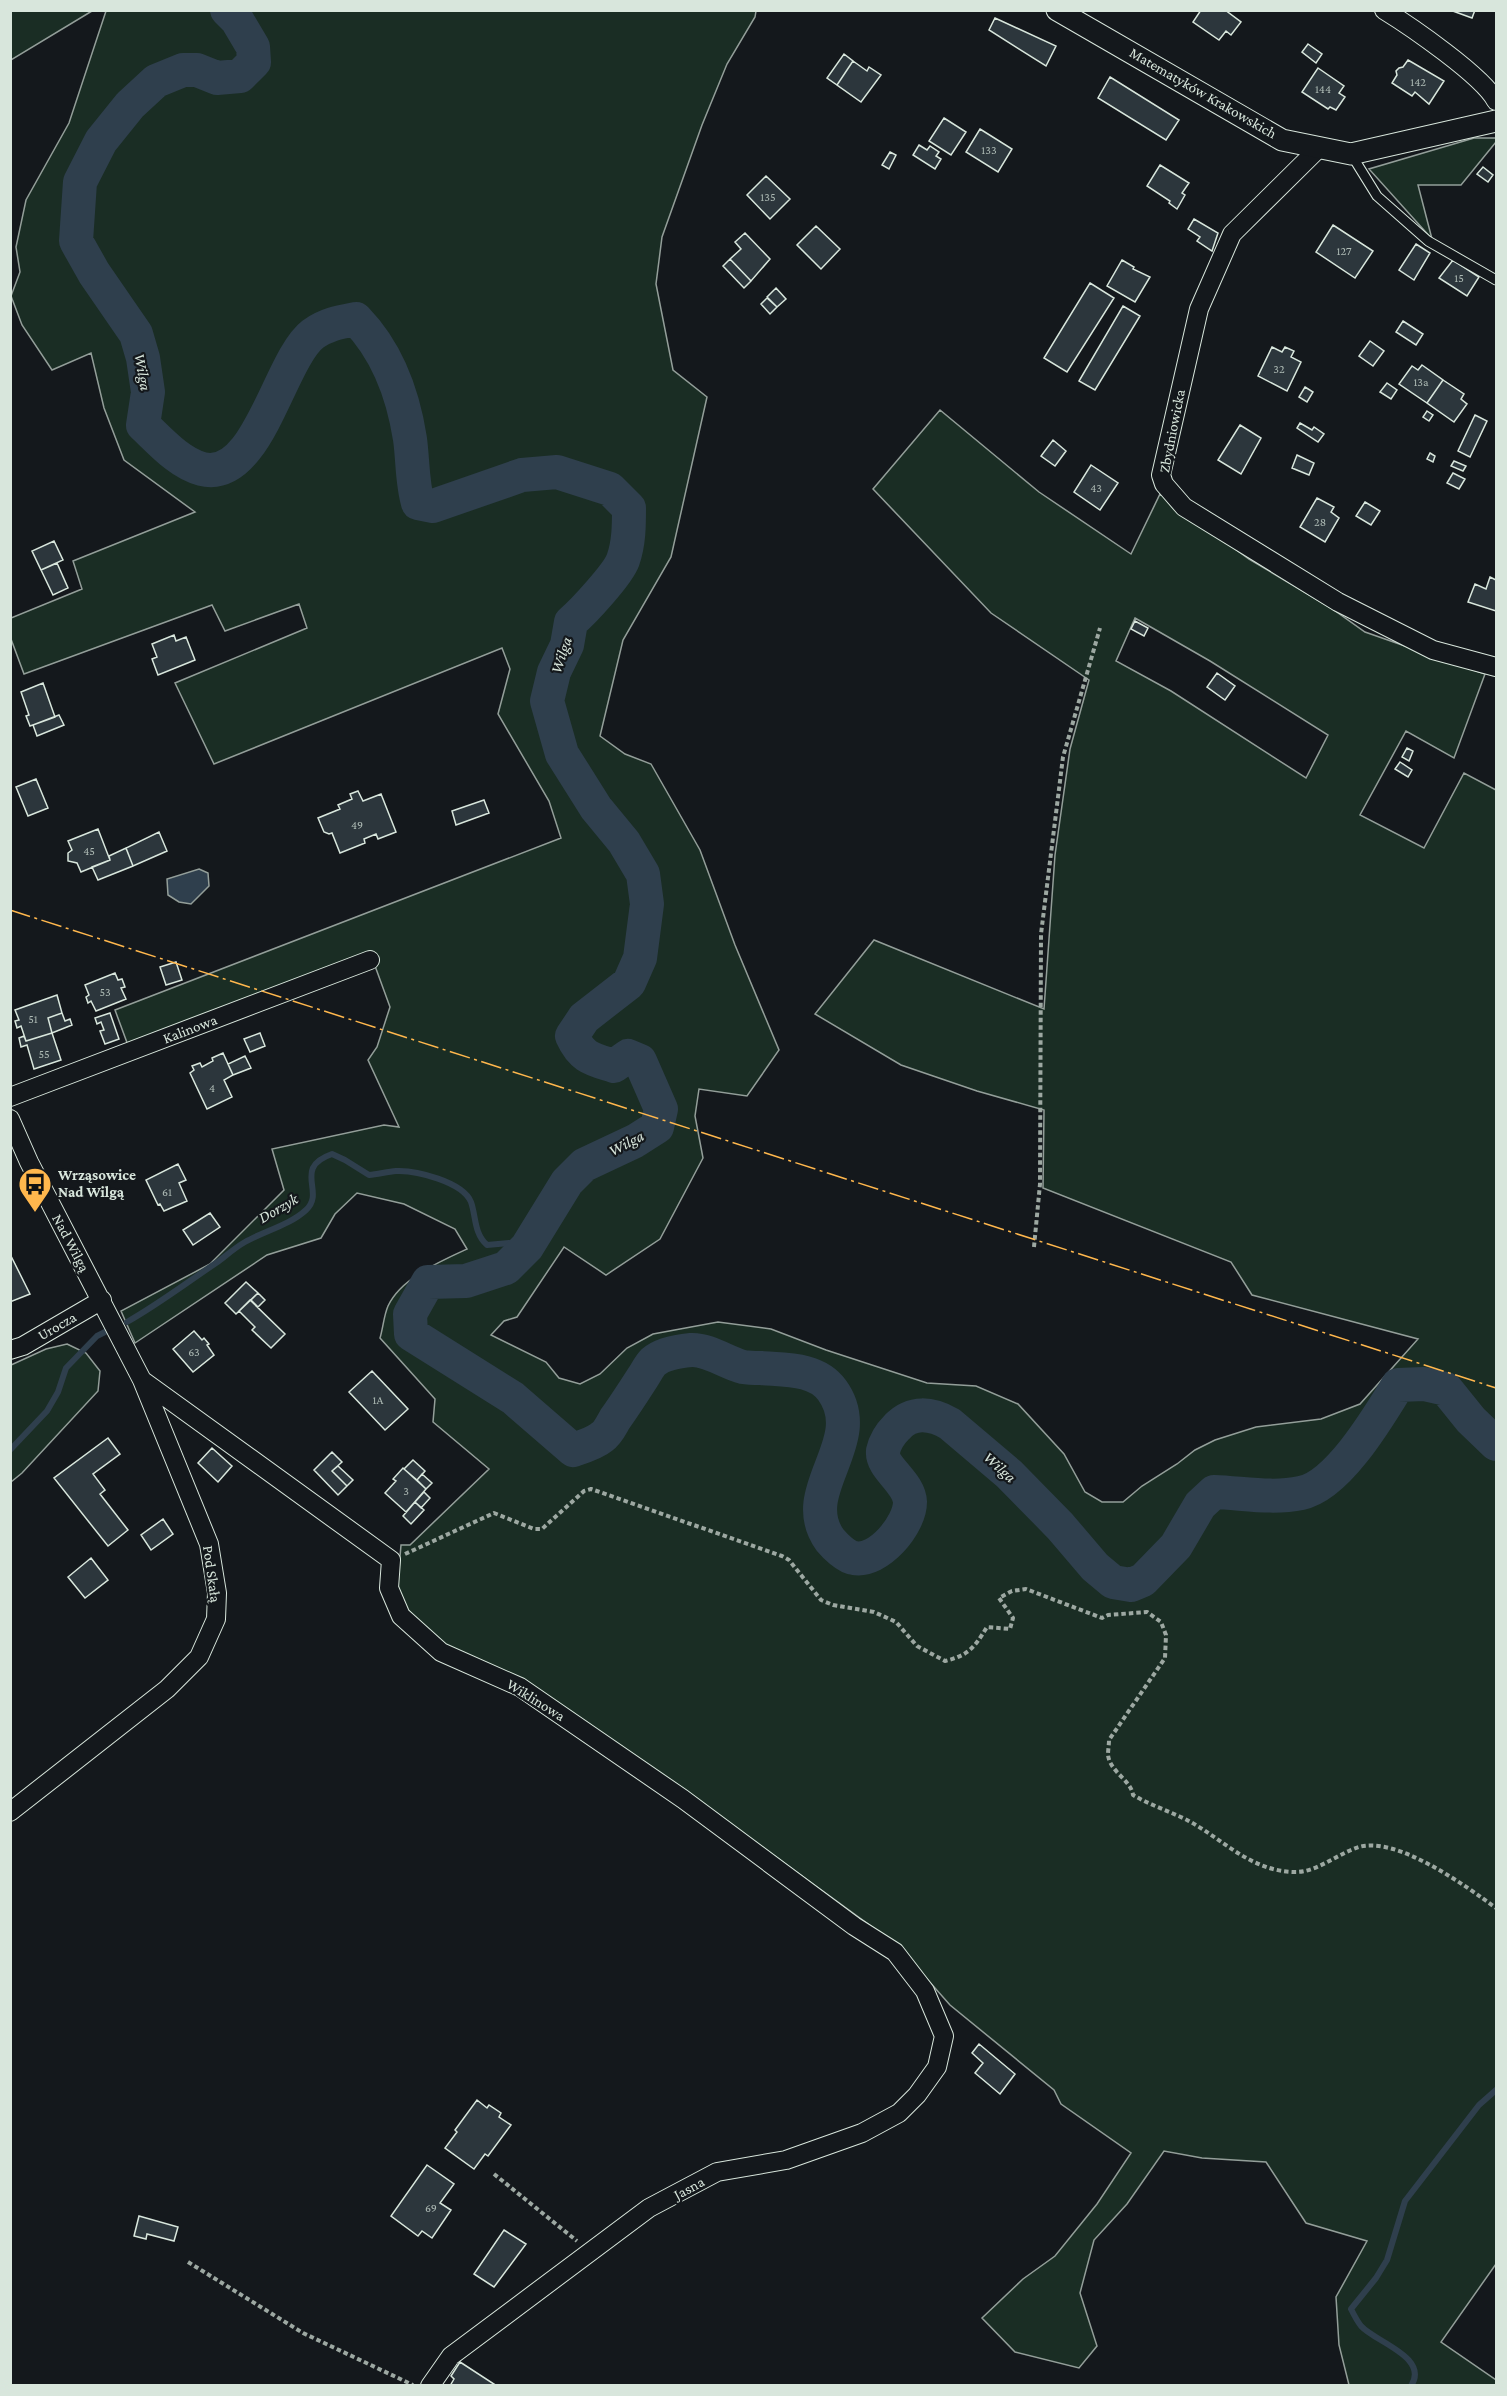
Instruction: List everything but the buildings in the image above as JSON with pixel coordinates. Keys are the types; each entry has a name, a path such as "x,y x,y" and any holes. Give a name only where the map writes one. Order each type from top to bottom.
{"street":[{"name":"Matematyków Krakowskich","path":"1057,10 1282,140 1352,154 1497,121"},
{"path":"1384,10 1408,24 1463,68 1497,100"},
{"name":"Zbydniowicka","path":"1319,148 1232,234 1199,309 1161,475 1164,484 1184,507 1338,602 1433,650 1497,667"},
{"name":"Kalinowa","path":"10,1097 370,960"},
{"name":"Nad Wilgą","path":"10,1119 29,1162 102,1300"},
{"name":"Urocza","path":"10,1350 23,1346 102,1300"},
{"name":"Pod Skałą","path":"10,1812 167,1689 199,1657 216,1618 217,1593 209,1544 142,1380 102,1300"},
{"path":"142,1380 391,1560"},
{"name":"Wiklinowa","path":"391,1560 389,1588 401,1616 441,1652 520,1687 683,1799 854,1926 895,1952 925,1991 941,2025"},
{"name":"Jasna","path":"430,2385 451,2356 649,2208 717,2172 786,2160 862,2133 899,2114 917,2095 937,2067 944,2036 941,2025"}],"lane":[{"path":"1352,154 1377,196 1428,242 1497,280"}],"path":[{"path":"1034,1247 1040,1184 1041,934 1063,757 1100,627"},
{"path":"391,1560 494,1513 534,1529 542,1529 584,1491 591,1490 782,1556 789,1560 821,1600 833,1605 874,1612 896,1622 917,1646 945,1661 959,1658 973,1649 987,1627 1010,1629 1013,1618 999,1598 1012,1591 1026,1589 1102,1618 1108,1615 1147,1612 1161,1622 1166,1635 1165,1658 1109,1740 1108,1756 1113,1768 1132,1790 1133,1795 1188,1820 1229,1849 1264,1867 1297,1873 1332,1860 1357,1847 1374,1844 1410,1856 1454,1878 1497,1908"},
{"path":"494,2174 590,2252"},
{"path":"188,2262 303,2333 414,2385"}],"green space":[{"path":"11,10 92,10 92,11 11,60"},
{"path":"106,11 756,11 755,17 727,64 702,125 662,237 656,284 673,370 707,397 671,557 623,640 600,736 625,754 651,764 700,850 735,945 779,1050 747,1096 699,1089 695,1116 703,1158 660,1239 606,1275 564,1247 517,1317 504,1321 491,1335 546,1362 559,1378 580,1384 600,1374 627,1348 653,1334 718,1322 771,1329 826,1350 927,1383 976,1386 1018,1404 1064,1454 1085,1492 1102,1502 1123,1502 1142,1486 1195,1450 1215,1440 1256,1427 1321,1419 1360,1404 1418,1339 1252,1295 1231,1262 1043,1188 1044,1110 977,1091 901,1065 815,1014 874,940 1044,1009 1055,855 1070,749 1089,680 991,613 873,489 940,410 1039,492 1131,554 1160,494 1249,559 1331,608 1365,632 1485,674 1454,758 1406,731 1360,815 1424,848 1464,773 1496,790 1496,2264 1441,2342 1496,2380 1496,2385 1349,2385 1339,2345 1336,2297 1367,2241 1306,2223 1266,2162 1202,2158 1164,2151 1127,2204 1094,2240 1080,2293 1097,2346 1079,2368 1015,2352 982,2318 1023,2279 1055,2256 1097,2204 1131,2153 1061,2104 1054,2090 950,2005 897,1945 700,1802 442,1643 403,1605 395,1582 399,1569 401,1545 410,1545 489,1469 433,1422 435,1399 380,1338 388,1306 402,1287 423,1272 467,1249 455,1229 404,1204 357,1193 335,1214 321,1238 267,1255 135,1343 121,1311 210,1264 284,1190 272,1149 384,1125 399,1127 368,1060 377,1047 390,1007 371,955 129,1048 115,1010 561,838 549,801 498,714 510,669 502,648 214,764 175,683 307,628 299,604 225,631 212,605 24,674 11,639 11,618 82,589 73,561 195,512 124,460 104,408 91,353 52,370 22,325 11,296 20,272 16,247 26,200 69,123","holes":["1135,618 1210,661 1328,735 1306,778 1171,691 1116,661"]},
{"path":"1474,138 1496,138 1496,142 1461,185 1418,185 1432,239 1369,169"},
{"path":"67,1344 86,1353 100,1371 98,1391 11,1482 11,1365 46,1349"}],"water":[{"path":"199,869 208,873 209,886 191,904 179,902 168,895 167,879"}],"waterway":[{"name":"Wilga","path":"227,10 237,20 253,47 254,62 240,76 217,78 197,70 183,70 156,81 130,105 101,141 80,182 76,241 94,273 136,334 143,358 148,392 143,425 185,462 202,469 221,468 238,457 253,439 289,368 313,334 339,322 356,319 377,345 398,390 407,422 418,503 433,506 522,475 557,472 610,489 629,508 628,541 623,560 608,583 571,622 567,645 554,672 547,701 562,754 596,808 624,842 643,874 647,904 640,958 629,983 584,1018 572,1036 588,1057 614,1066 628,1056 640,1061 661,1109 657,1127 635,1141 584,1165 567,1182 527,1247 506,1268 466,1281 428,1282 410,1314 411,1334 513,1398 573,1450 592,1443 604,1435 652,1364 657,1359 671,1353 697,1350 743,1367 790,1370 818,1378 832,1390 841,1409 843,1428 820,1503 821,1521 830,1540 844,1553 854,1558 873,1555 882,1549 905,1521 909,1511 908,1495 886,1463 883,1451 895,1429 915,1416 929,1416 950,1424 1009,1474 1060,1526 1095,1567 1113,1582 1131,1585 1143,1580 1176,1546 1200,1505 1214,1492 1268,1496 1290,1495 1315,1488 1329,1478 1369,1431 1398,1385 1424,1384 1446,1389 1471,1420 1496,1444"},
{"name":"Dorzyk","path":"127,1322 151,1308 242,1244 300,1215 311,1203 313,1196 311,1173 314,1166 332,1154 369,1175 405,1171 449,1183 466,1195 471,1202 480,1236 487,1245 509,1243 527,1247"},
{"name":"Dorzyk","path":"10,1450 47,1411 58,1392 66,1368 97,1336 105,1332"},
{"path":"1411,2386 1415,2376 1413,2367 1407,2358 1361,2326 1351,2309 1387,2260 1405,2201 1479,2105 1496,2090"}],"power":[{"path":"10,910 1496,1388"}],"place":[{"name":"Wrząsowice Nad Wilgą","path":"35,1213"}]}
